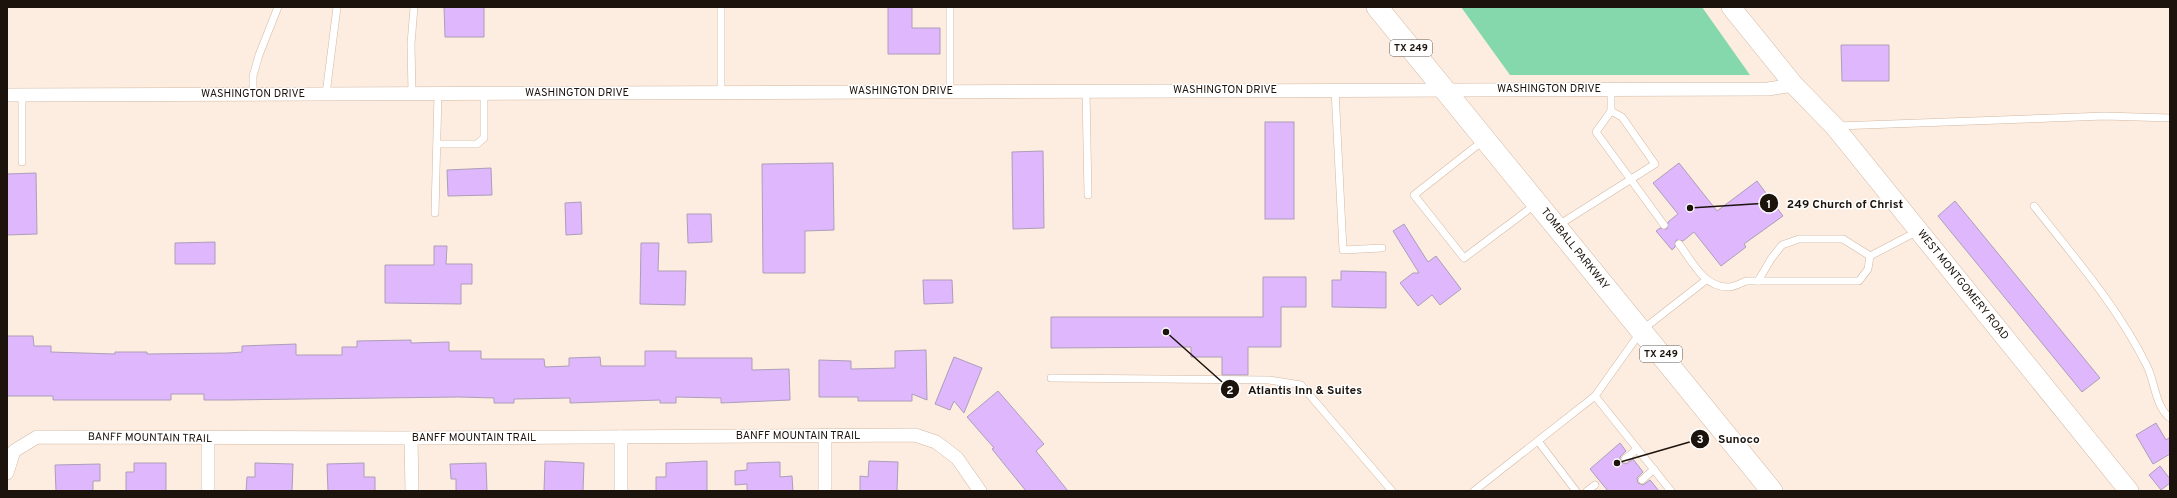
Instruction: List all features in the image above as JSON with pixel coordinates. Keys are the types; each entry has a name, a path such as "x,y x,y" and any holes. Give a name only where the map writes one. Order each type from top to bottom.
{"main road":[{"name":"TOMBALL PARKWAY","path":"1377,7 1772,491"},
{"name":"WEST MONTGOMERY ROAD","path":"1731,7 1794,85 1834,126 2129,491"}],"street":[{"name":"WASHINGTON DRIVE","path":"7,95 1086,90 1768,89 1794,85"},
{"path":"825,435 825,491"},
{"name":"BANFF MOUNTAIN TRAIL","path":"7,473 14,451 37,437 208,439 915,435 936,442 957,458 980,491"},
{"path":"621,437 621,491"},
{"path":"412,438 412,491"},
{"path":"208,439 208,491"}],"lane":[{"path":"252,94 253,76 258,55 278,7"},
{"path":"326,94 337,7"},
{"path":"412,93 411,44 414,7"},
{"path":"721,92 722,7"},
{"path":"950,7 950,91"},
{"path":"1611,89 1611,111 1596,132 1664,225"},
{"path":"1086,90 1088,195"},
{"path":"1335,90 1343,250 1382,248"},
{"path":"435,213 438,93"},
{"path":"437,144 477,144 484,138 484,93"},
{"path":"22,95 22,162"},
{"path":"1557,226 1654,164 1622,117 1611,111"},
{"path":"1834,126 2106,116 2170,118"},
{"path":"1486,139 1414,195 1464,258 1538,203"},
{"path":"2034,206 2104,296 2135,342 2149,369 2163,412 2170,418"},
{"path":"1870,256 1919,231"},
{"path":"1758,281 1770,259 1782,245 1799,239 1843,239 1870,256"},
{"path":"1679,244 1706,280 1716,286 1730,288 1746,281 1858,281 1868,269 1870,256"},
{"path":"1474,491 1595,396 1642,330 1706,280"},
{"path":"1051,378 1268,380 1301,386 1392,491"},
{"path":"1595,396 1654,469 1668,490"},
{"path":"1538,441 1576,491"},
{"path":"1626,459 1638,449"},
{"path":"1642,480 1654,469"},
{"path":"1587,491 1595,485"}],"green space":[{"path":"1461,7 1702,7 1750,75 1510,75"}],"building":[{"path":"444,7 484,7 484,37 445,37"},
{"path":"888,7 912,7 912,28 940,28 940,54 888,54"},
{"path":"1841,45 1889,45 1889,81 1842,81"},
{"path":"1265,122 1294,122 1294,219 1265,219"},
{"path":"1043,151 1044,228 1013,229 1012,152"},
{"path":"833,163 834,230 805,231 805,273 763,273 762,164"},
{"path":"1679,163 1717,211 1757,181 1783,216 1744,244 1746,247 1721,266 1694,232 1683,241 1676,240 1675,247 1672,250 1656,231 1660,228 1667,229 1668,222 1678,214 1653,183"},
{"path":"491,168 492,195 448,196 447,170"},
{"path":"36,173 37,234 7,235 7,174"},
{"path":"1955,201 2100,378 2082,392 1938,216"},
{"path":"581,202 582,234 566,235 565,203"},
{"path":"687,214 711,214 712,242 688,243"},
{"path":"1404,224 1428,262 1436,256 1461,289 1440,305 1432,295 1418,306 1400,283 1413,273 1419,273 1393,231"},
{"path":"215,242 215,264 175,264 175,243"},
{"path":"641,243 659,243 658,271 686,271 685,305 640,304"},
{"path":"434,246 447,246 446,264 472,264 472,284 461,284 461,304 385,303 385,265 434,265"},
{"path":"1341,271 1386,272 1386,308 1332,307 1332,280 1341,280"},
{"path":"1263,277 1306,277 1306,307 1281,307 1281,347 1248,347 1248,375 1222,375 1222,357 1191,357 1191,347 1051,348 1051,317 1263,317"},
{"path":"923,280 952,280 953,303 924,304"},
{"path":"7,336 33,336 34,346 51,346 51,352 115,354 115,352 147,352 147,354 228,353 242,352 242,346 296,344 296,355 342,355 342,347 357,347 357,341 411,340 411,343 449,342 449,351 481,351 481,359 544,359 545,367 569,366 569,358 600,357 601,366 645,366 645,351 676,351 676,358 752,358 752,370 789,369 790,400 721,403 721,398 676,397 676,403 660,403 660,400 570,403 570,398 514,399 514,403 494,403 494,398 459,397 204,400 204,394 171,394 171,400 53,400 53,396 7,396"},
{"path":"926,350 927,400 912,394 912,401 858,401 858,397 819,397 819,360 851,361 851,369 895,368 895,351"},
{"path":"954,357 982,368 964,413 954,401 950,410 935,404"},
{"path":"998,391 1044,444 1036,451 1068,491 1026,491 992,449 994,448 967,417"},
{"path":"2156,423 2166,440 2170,437 2170,454 2153,464 2136,435"},
{"path":"1620,443 1626,451 1620,457 1621,462 1626,464 1633,459 1643,472 1637,478 1638,483 1643,485 1650,480 1659,491 1608,491 1590,469"},
{"path":"545,461 584,463 583,491 544,491"},
{"path":"707,461 707,491 656,491 656,477 666,477 666,463"},
{"path":"869,461 898,462 897,491 860,491 860,476 868,477"},
{"path":"780,462 780,477 792,476 793,491 747,491 747,484 735,485 735,471 747,470 747,463"},
{"path":"134,463 166,463 166,491 126,491 126,472 134,472"},
{"path":"255,463 293,464 292,491 246,491 247,477 255,477"},
{"path":"364,463 364,477 375,477 375,491 328,491 327,464"},
{"path":"486,463 487,491 456,491 456,479 451,479 450,464"},
{"path":"100,464 100,481 93,481 93,491 56,491 55,465"},
{"path":"2160,466 2170,479 2170,483 2161,490 2149,475"}],"place":[{"name":"249 Church of Christ","path":"1690,208"},
{"name":"Atlantis Inn & Suites","path":"1166,332"},
{"name":"Sunoco","path":"1617,463"}]}
